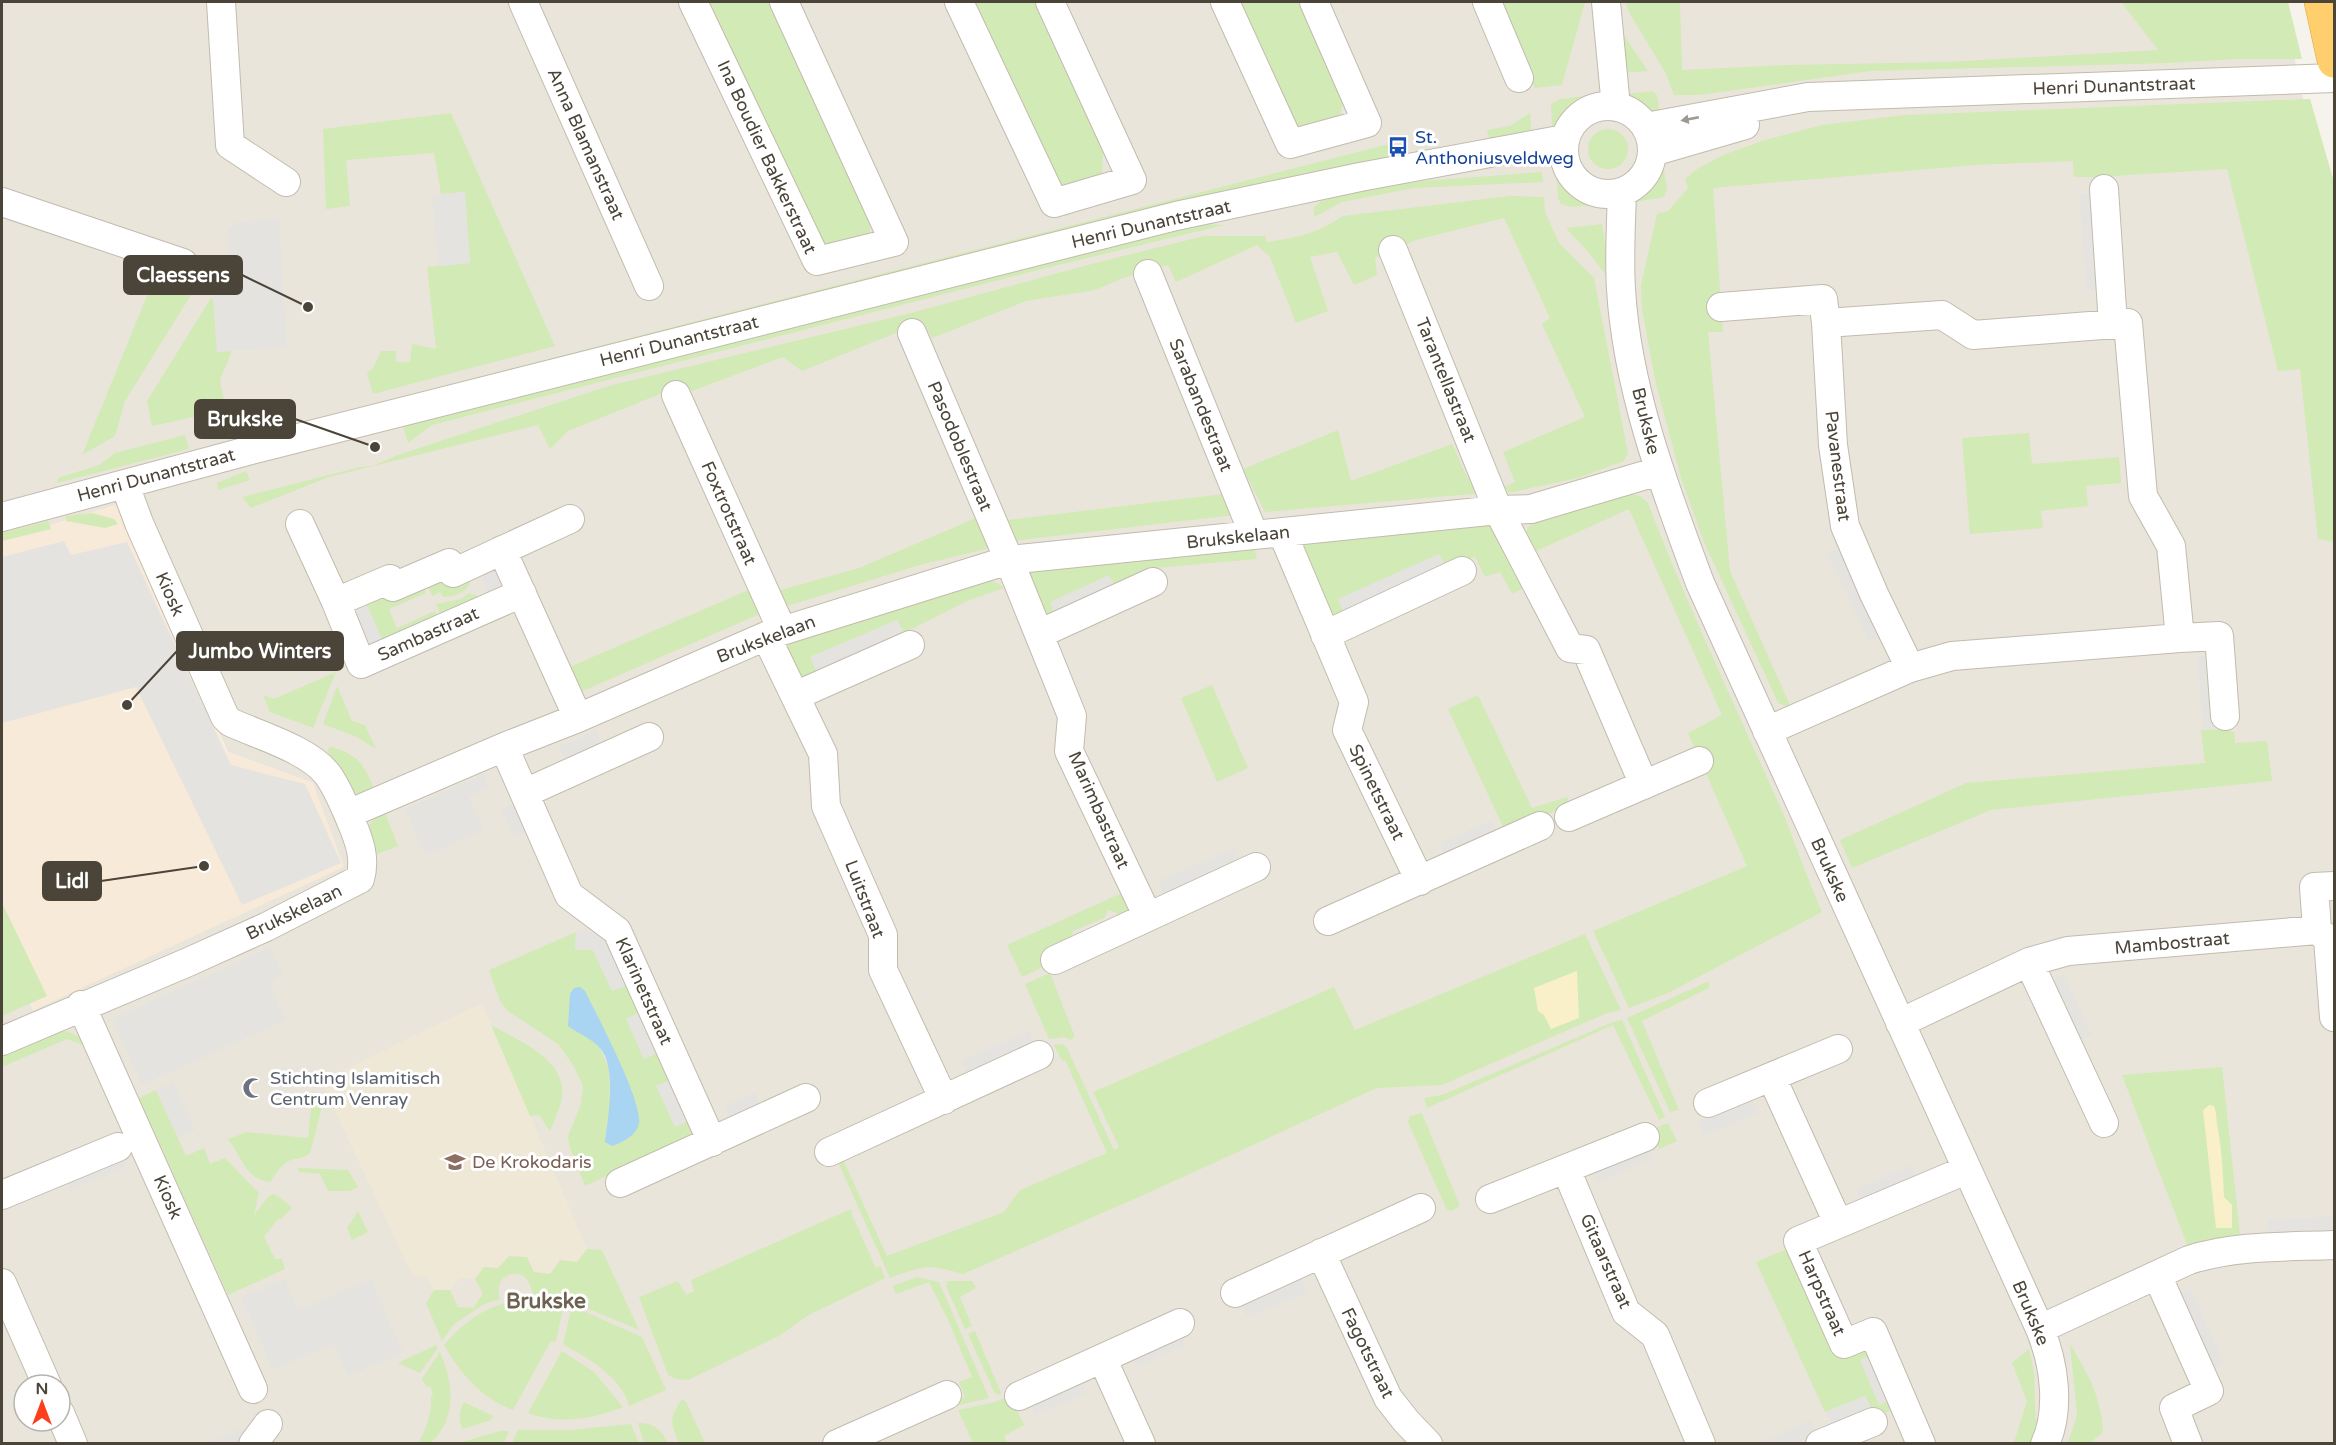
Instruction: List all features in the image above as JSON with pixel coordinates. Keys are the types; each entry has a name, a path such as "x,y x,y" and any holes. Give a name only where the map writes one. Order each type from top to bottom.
{"highway":[{"path":"2323,14 2334,61"}],"street":[{"path":"221,2 230,146 286,182"},
{"name":"Anna Blamanstraat","path":"523,2 649,286"},
{"name":"Ina Boudier Bakkerstraat","path":"693,2 817,261 894,242 784,2"},
{"path":"959,2 1054,203 1132,180 1050,2"},
{"path":"1225,2 1290,144 1367,123 1314,2"},
{"path":"1487,2 1519,78"},
{"path":"1604,2 1608,106"},
{"name":"Henri Dunantstraat","path":"1649,140 1893,94 2334,78"},
{"path":"1608,106 1628,110 1638,117 1649,140 1648,170 1637,184 1611,194 1585,189 1578,183 1572,177 1564,150 1572,123 1585,112 1608,106"},
{"name":"Henri Dunantstraat","path":"2,517 251,450 1164,219 1360,177 1564,150"},
{"path":"2104,189 2113,324"},
{"name":"Brukske","path":"1611,194 1621,288 1635,378 1649,440 1659,471 1700,583 2047,1346 2054,1386 2052,1428 2045,1443"},
{"path":"2,202 183,263"},
{"name":"Tarantellastraat","path":"1393,250 1498,510 1570,648 1586,650 1644,785"},
{"name":"Sarabandestraat","path":"1148,274 1254,535"},
{"name":"Pavanestraat","path":"1721,307 1823,299 1833,445 1845,526 1874,594 1910,668"},
{"path":"1826,323 1942,315 1972,335 2128,323 2143,496 2171,546 2180,638"},
{"name":"Pasodoblestraat","path":"912,333 1009,560"},
{"name":"Foxtrotstraat","path":"676,395 774,633"},
{"name":"Brukskelaan","path":"2,1041 266,927 360,879 363,870 362,852 348,814 774,633 1009,560 1498,510 1531,509 1659,471"},
{"name":"Kiosk","path":"125,484 139,523 225,717 230,723 296,751 316,763 327,773 348,814"},
{"path":"336,602 390,579 393,587 449,563 453,573 570,519"},
{"name":"Sambastraat","path":"300,524 336,602 361,664 522,592"},
{"name":"Spinetstraat","path":"1282,532 1354,702 1347,730 1420,881"},
{"path":"502,550 578,718"},
{"name":"Marimbastraat","path":"1009,560 1072,716 1069,751 1148,917"},
{"path":"1325,635 1462,571"},
{"path":"1039,634 1153,582"},
{"name":"Luitstraat","path":"774,633 795,696 823,754 826,806 883,935 883,970 944,1100"},
{"path":"1767,731 1910,668 1952,656 2219,636 2225,716"},
{"path":"795,696 910,645"},
{"path":"525,793 649,737"},
{"name":"Klarinetstraat","path":"504,747 569,895 617,931 712,1142"},
{"path":"1569,817 1699,761"},
{"path":"1328,921 1540,826"},
{"path":"1055,960 1256,867"},
{"path":"2334,886 2314,887 2317,930 2328,939 2334,1017"},
{"name":"Mambostraat","path":"1900,1023 2029,962 2068,951 2317,930"},
{"path":"2029,962 2104,1123"},
{"name":"Kiosk","path":"81,1005 253,1389"},
{"path":"1708,1103 1838,1049"},
{"path":"829,1152 1039,1055"},
{"path":"1772,1078 1838,1223"},
{"path":"620,1184 807,1098"},
{"path":"1491,1199 1645,1137"},
{"path":"2,1196 118,1147"},
{"name":"Gitaarstraat","path":"1566,1169 1626,1312 1655,1335 1701,1443"},
{"name":"Harpstraat","path":"1921,1443 1874,1332 1844,1344 1798,1241 1966,1170"},
{"path":"1235,1293 1421,1208"},
{"path":"2040,1329 2189,1260 2237,1248 2334,1245"},
{"name":"Fagotstraat","path":"1321,1253 1388,1398 1406,1421 1428,1443"},
{"path":"2157,1275 2209,1391 2174,1408 2187,1443"},
{"path":"2,1282 42,1373"},
{"path":"1019,1396 1103,1360 1180,1323"},
{"path":"1103,1360 1141,1443"},
{"path":"849,1441 947,1395"},
{"path":"1820,1443 1873,1422"}],"shaded area":[{"path":"2,2 2283,2 2334,239 2334,1443 2,1443 2,938 33,1010 313,783 228,752 116,505 2,540"},
{"path":"465,192 470,263 438,266 432,195"},
{"path":"2097,193 2105,290 2087,291 2079,194"},
{"path":"279,219 287,347 217,352 213,293 230,292 227,231 234,223"},
{"path":"116,505 227,752 313,783 344,867 34,1010 2,938 2,540"},
{"path":"64,541 71,555 127,542 231,765 305,784 341,863 242,905 136,687 2,723 2,557"},
{"path":"1842,548 1883,634 1869,641 1827,553"},
{"path":"1439,554 1447,569 1345,614 1338,599"},
{"path":"494,563 503,587 487,593 478,569"},
{"path":"1109,575 1117,590 1056,619 1050,602"},
{"path":"366,603 383,641 368,648 350,610"},
{"path":"897,620 905,636 818,674 810,658"},
{"path":"2213,655 2219,729 2203,730 2197,656"},
{"path":"596,730 603,746 565,763 559,747"},
{"path":"484,774 490,788 469,797 484,830 425,856 405,809"},
{"path":"517,802 529,829 513,836 501,809"},
{"path":"1492,820 1500,838 1447,861 1440,843"},
{"path":"1234,848 1241,864 1165,897 1158,881"},
{"path":"576,932 600,932 609,937 629,984 612,991 593,950 575,950"},
{"path":"270,947 283,975 269,983 286,1020 142,1085 112,1019"},
{"path":"2064,974 2092,1035 2076,1042 2048,981"},
{"name":"De Krokodaris","path":"482,1003 587,1249 577,1262 550,1274 484,1267 475,1279 460,1278 450,1290 434,1290 426,1276 412,1275 321,1081"},
{"path":"642,1012 660,1052 644,1059 626,1019"},
{"path":"1029,1031 1036,1047 968,1077 961,1061"},
{"path":"672,1079 690,1120 675,1127 656,1086"},
{"path":"173,1082 195,1130 178,1138 156,1090"},
{"path":"755,1093 761,1108 731,1122 725,1106"},
{"path":"1751,1098 1758,1113 1704,1136 1699,1120"},
{"path":"1646,1144 1653,1158 1597,1183 1591,1168"},
{"path":"120,1152 126,1167 70,1190 64,1175"},
{"path":"1911,1165 1917,1180 1863,1205 1856,1190"},
{"path":"2334,1216 2334,1233 2268,1238 2267,1220"},
{"path":"1302,1277 1308,1293 1247,1317 1241,1303"},
{"path":"285,1279 298,1310 371,1279 403,1353 348,1376 334,1344 273,1370 241,1297"},
{"path":"2191,1289 2224,1363 2208,1370 2174,1296"},
{"path":"1179,1331 1185,1345 1136,1367 1129,1353"},
{"path":"1874,1354 1894,1399 1879,1405 1860,1360"},
{"path":"1079,1376 1086,1393 1035,1415 1027,1398"},
{"path":"1865,1396 1873,1411 1834,1428 1825,1412"},
{"path":"1810,1420 1817,1434 1797,1443 1757,1444"},
{"path":"244,1427 250,1440 242,1443 205,1444"}],"green space":[{"path":"701,2 774,2 860,187 871,233 821,247"},
{"path":"967,2 1040,2 1103,149 1102,176 1066,187 1057,183"},
{"path":"1231,2 1303,2 1324,44 1338,82 1342,98 1341,112 1335,121 1310,126 1294,124"},
{"path":"1494,2 1585,2 1562,85 1535,88"},
{"path":"1625,2 1680,2 1682,70 1786,65 1948,62 2158,50 2121,2 2288,2 2302,59 2236,59 2169,63 1870,71 1699,95 1674,95 1665,72"},
{"path":"1618,27 1648,71 1620,73"},
{"path":"1652,91 1657,95 1660,115 1647,113 1626,94"},
{"path":"1585,96 1586,99 1554,129 1552,128 1551,104 1560,99"},
{"path":"2310,99 2334,182 2334,542 2318,539 2300,369 2278,371 2227,169 2112,176 2105,182 2094,182 2093,177 2074,177 2073,161 1975,165 1713,188 1723,332 1708,332 1730,571 1790,705 1778,703 1704,542 1682,481 1655,380 1642,309 1641,285 1657,214 1668,211 1688,188 1685,179 1697,169 1723,155 1765,140 1822,125 1905,115"},
{"path":"451,113 555,346 373,394 367,373 373,368 381,351 396,351 396,362 410,362 412,344 436,349 427,267 470,263 464,192 441,194 434,153 346,160 350,206 326,209 323,129"},
{"path":"1530,113 1532,136 1490,141 1487,130 1510,126"},
{"path":"1608,129 1616,130 1622,135 1627,141 1627,157 1622,163 1616,168 1608,169 1600,168 1594,163 1589,157 1588,149 1589,141 1594,135 1600,130"},
{"path":"1393,143 1394,150 1382,162 417,398 417,393 474,378"},
{"path":"1663,163 1667,189 1664,197 1635,202 1633,199"},
{"path":"1542,172 1543,182 1414,188 1342,202 1314,217 1314,207 1328,196 1423,181"},
{"path":"1557,175 1589,199 1592,205 1571,207 1561,204 1558,198"},
{"path":"1510,196 1544,197 1545,212 1559,243 1594,278 1628,453 1624,461 1578,478 1508,493 1505,487 1515,482 1503,452 1585,417 1542,324 1550,318 1504,218 1416,240 1375,258 1377,275 1354,285 1337,252 1310,257 1328,311 1296,323 1270,257 1257,245 1176,282 1168,265 1126,277 1095,290 1026,301 932,338 923,322 802,371 783,357 692,391 685,384 568,431 550,449 538,425 329,477 251,508 242,497 360,467 372,466 398,455 612,385 911,313 1204,236 1265,236 1267,242 1307,234 1343,216"},
{"path":"1203,224 1224,225 1042,269 432,425 408,443 403,426"},
{"path":"1602,224 1610,277 1609,279 1566,228"},
{"path":"162,259 204,274 125,401 115,436 82,455"},
{"path":"213,298 217,352 232,351 220,380 226,410 152,426 147,401"},
{"path":"1338,430 1351,481 1452,444 1467,477 1484,482 1484,493 1265,512 1243,469"},
{"path":"2029,433 2032,464 2119,457 2121,483 2086,486 2088,506 2041,511 2043,528 1970,534 1962,438"},
{"path":"185,435 189,449 57,483 58,478 99,465 115,453"},
{"path":"246,471 250,480 218,490 217,483"},
{"path":"1628,493 1640,496 1648,503 1692,611 1779,804 1822,912 1666,994 1629,1008 1593,931 1747,866 1688,733 1722,715 1629,509 1532,553 1525,534 1529,526 1537,519"},
{"path":"1223,494 1235,515 1011,541 1008,520"},
{"path":"92,513 114,519 118,524 105,528 66,521 66,516"},
{"path":"976,518 990,548 920,565 787,606 777,591 859,568"},
{"path":"48,521 51,529 2,541 2,533"},
{"path":"1493,524 1526,587 1512,594 1500,572 1485,577 1475,557 1447,569 1338,599 1345,614 1342,618 1328,615 1298,556 1302,541"},
{"path":"1254,546 1257,559 1155,568 1117,590 1109,576 1056,619 1041,616 1027,574 1037,569"},
{"path":"470,570 470,582 460,593 443,597 440,592 432,596 426,581 438,575 442,582"},
{"path":"988,580 1004,588 967,601 904,633 897,620 810,657 818,674 803,678 790,663 787,644"},
{"path":"422,583 426,593 389,609 397,628 435,611 439,620 380,646 366,603 381,591 385,599"},
{"path":"751,589 762,613 578,693 567,668"},
{"path":"469,593 486,599 442,619 436,604 461,599"},
{"path":"336,672 313,728 270,712 263,695 274,699"},
{"path":"1212,685 1248,768 1217,782 1181,698"},
{"path":"337,686 352,721 365,725 376,749 357,737 323,724"},
{"path":"1478,695 1532,808 1567,797 1570,805 1505,831 1448,709"},
{"path":"2219,729 2234,732 2235,743 2267,741 2272,781 1991,810 1852,868 1840,840 1966,783 2205,763 2201,730"},
{"path":"330,746 354,757 359,762 376,792 364,795 353,793 333,758 327,752"},
{"path":"384,811 398,846 377,854 369,830 372,820"},
{"path":"1124,892 1128,908 1126,914 1113,921 1117,913 1108,910 1104,918 1073,931 1070,942 1041,956 1045,966 1022,977 1007,945"},
{"path":"2,903 47,996 2,1016"},
{"path":"576,932 575,950 593,950 612,991 629,984 642,1012 626,1019 660,1052 672,1079 657,1086 675,1126 690,1120 694,1125 693,1137 585,1186 569,1145 568,1136 581,1104 583,1086 573,1065 558,1044 508,1011 500,1001 489,970","holes":["585,991 608,1037 637,1107 607,1126 610,1108 609,1070 600,1048"]},
{"path":"1585,934 1621,1010 1607,1013 1442,1085 1377,1088 1148,1193 963,1274 926,1267 890,1278 835,1155 840,1153 887,1256 1004,1212 1020,1190 1107,1153 1065,1060 1062,1061 1054,1045 1063,1044 1067,1048 1114,1150 1119,1147 1093,1092 1334,987 1355,1030","holes":["1577,971 1551,1029 1534,988"]},
{"path":"1050,973 1075,1037 1070,1040 1065,1037 1049,1039 1025,984"},
{"path":"1709,981 1709,988 1642,1021 1679,1110 1670,1112 1627,1018"},
{"path":"1622,1020 1665,1117 1659,1120 1613,1025 1427,1108 1424,1098 1442,1095"},
{"path":"491,1025 534,1049 553,1066 559,1076 562,1098 550,1131 539,1115 530,1116"},
{"path":"58,1031 75,1034 88,1047 67,1039 2,1067 2,1056"},
{"path":"2222,1067 2240,1234 2199,1242 2188,1247 2122,1075"},
{"path":"156,1090 186,1156 204,1148 210,1164 225,1158 259,1193 254,1215 273,1194 292,1208 281,1219 278,1219 264,1237 275,1259 282,1259 285,1269 228,1295 139,1098"},
{"path":"313,1090 322,1107 310,1153 284,1164 270,1182 262,1181 245,1166 228,1139 247,1132 308,1138"},
{"path":"1422,1113 1460,1206 1452,1211 1447,1210 1408,1122 1410,1116"},
{"path":"1668,1123 1677,1141 1659,1149 1651,1130"},
{"path":"298,1168 348,1170 358,1187 350,1191 328,1191 320,1174 299,1172"},
{"path":"851,1209 876,1268 880,1266 885,1278 807,1316 779,1336 688,1380 676,1379 668,1375 639,1297 678,1281 686,1295 694,1291 691,1280"},
{"path":"358,1211 368,1232 352,1240 347,1228"},
{"path":"1789,1248 1853,1345 1874,1354 1860,1360 1879,1404 1894,1399 1898,1407 1876,1417 1865,1396 1825,1412 1756,1262"},
{"path":"587,1249 602,1250 639,1330 565,1299 532,1294 530,1284 525,1277 512,1274 501,1282 498,1289 500,1299 484,1304 453,1325 442,1341 426,1303 434,1290 450,1290 458,1307 473,1308 483,1294 475,1279 484,1267 498,1268 509,1256 527,1257 534,1272 550,1274 560,1260 577,1262"},
{"path":"917,1277 939,1282 989,1398 956,1406 953,1402 965,1397 959,1382 972,1377 929,1282 896,1294 893,1286"},
{"path":"948,1281 972,1281 976,1288 960,1297 972,1326 965,1329 946,1286"},
{"path":"538,1298 564,1303 556,1342 551,1341 513,1410 491,1399 473,1384 444,1345 464,1325 485,1311 509,1302"},
{"path":"572,1306 642,1337 666,1390 629,1406 619,1386 612,1378 563,1344"},
{"path":"975,1331 1001,1393 998,1395 994,1392 968,1334"},
{"path":"2070,1344 2088,1376 2102,1419 2103,1432 2090,1443 2068,1443 2077,1415"},
{"path":"436,1345 438,1348 420,1373 398,1363"},
{"path":"2029,1349 2034,1373 2036,1426 2030,1443 2012,1443 2027,1401 2012,1363"},
{"path":"562,1351 594,1372 623,1407 600,1415 564,1420 528,1413"},
{"path":"440,1352 450,1387 449,1412 439,1434 430,1443 419,1443 428,1421 433,1395 430,1386 427,1387 422,1379"},
{"path":"1011,1396 1024,1425 1004,1436 1007,1443 973,1443 958,1410"},
{"path":"682,1399 686,1402 705,1443 679,1443 672,1421"},
{"path":"464,1402 493,1416 491,1420 463,1429 460,1416"},
{"path":"638,1423 656,1428 668,1443 644,1443"},
{"path":"631,1424 639,1443 512,1443 518,1430 571,1430"},
{"path":"500,1431 509,1431 504,1443 459,1443"}],"sand":[{"path":"1577,971 1579,1018 1551,1029 1544,1015 1538,1011 1534,988"},
{"path":"2209,1105 2214,1106 2216,1112 2224,1197 2232,1205 2232,1228 2216,1228 2203,1110"}],"water":[{"path":"580,987 585,991 618,1057 638,1112 639,1123 635,1132 612,1146 605,1142 610,1080 605,1057 597,1045 568,1026 570,994 574,988"}],"place":[{"name":"St. Anthoniusveldweg","path":"1398,147"},
{"name":"Claessens","path":"308,307"},
{"name":"Brukske","path":"375,447"},
{"name":"Jumbo Winters","path":"127,705"},
{"name":"Lidl","path":"204,866"},
{"name":"Stichting Islamitisch Centrum Venray","path":"253,1088"},
{"name":"De Krokodaris","path":"455,1162"}],"district":[{"name":"Brukske","path":"546,1301"}]}
